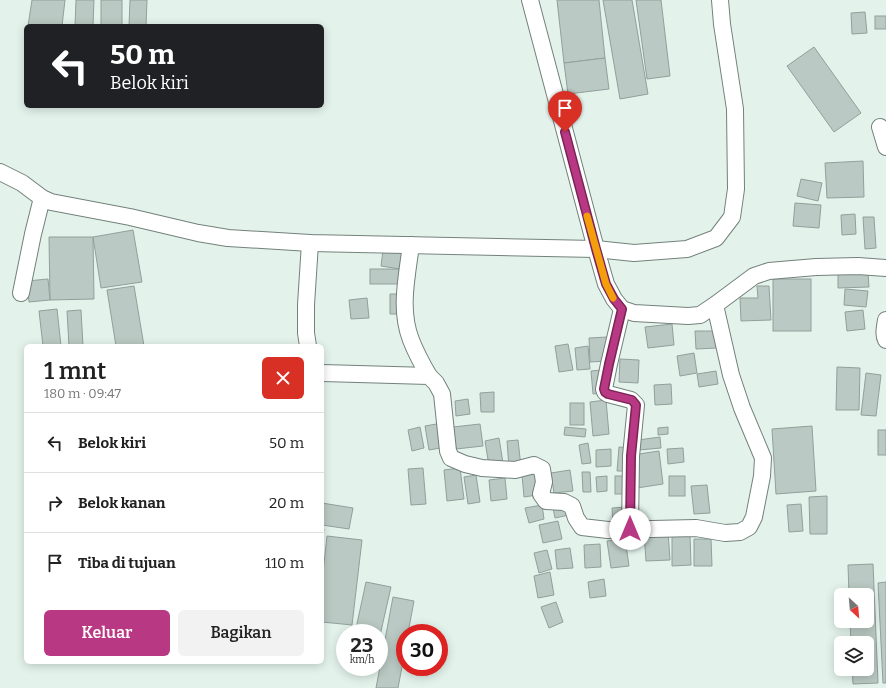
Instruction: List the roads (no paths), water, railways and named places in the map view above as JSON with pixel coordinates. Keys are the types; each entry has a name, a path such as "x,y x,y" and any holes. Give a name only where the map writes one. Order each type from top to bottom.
{"street":[{"path":"530,0 606,284 614,299 622,309 634,313 688,316 700,315 754,276 769,271 816,267 858,266 886,268"},
{"path":"0,172 22,183 50,202 228,238 310,243 596,249 634,253 687,249 716,238 732,217 736,189 735,109 722,24 720,0"},
{"path":"880,127 886,147"},
{"path":"21,293 42,198"},
{"path":"308,344 306,319 310,243"},
{"path":"411,245 404,303 410,339 429,376 436,383 442,394 448,451 452,458 465,464 482,468 515,470 534,465 542,469 544,482 541,494 546,501 564,502 572,506 576,518 582,527 608,530 696,528 725,533 740,532 749,527 754,517 762,476 763,458 742,408 731,375 715,305"},
{"path":"622,309 604,389 608,394 632,400 636,405 631,456 630,529"},
{"path":"886,320 884,329 886,340"},
{"path":"324,373 429,376"}]}
